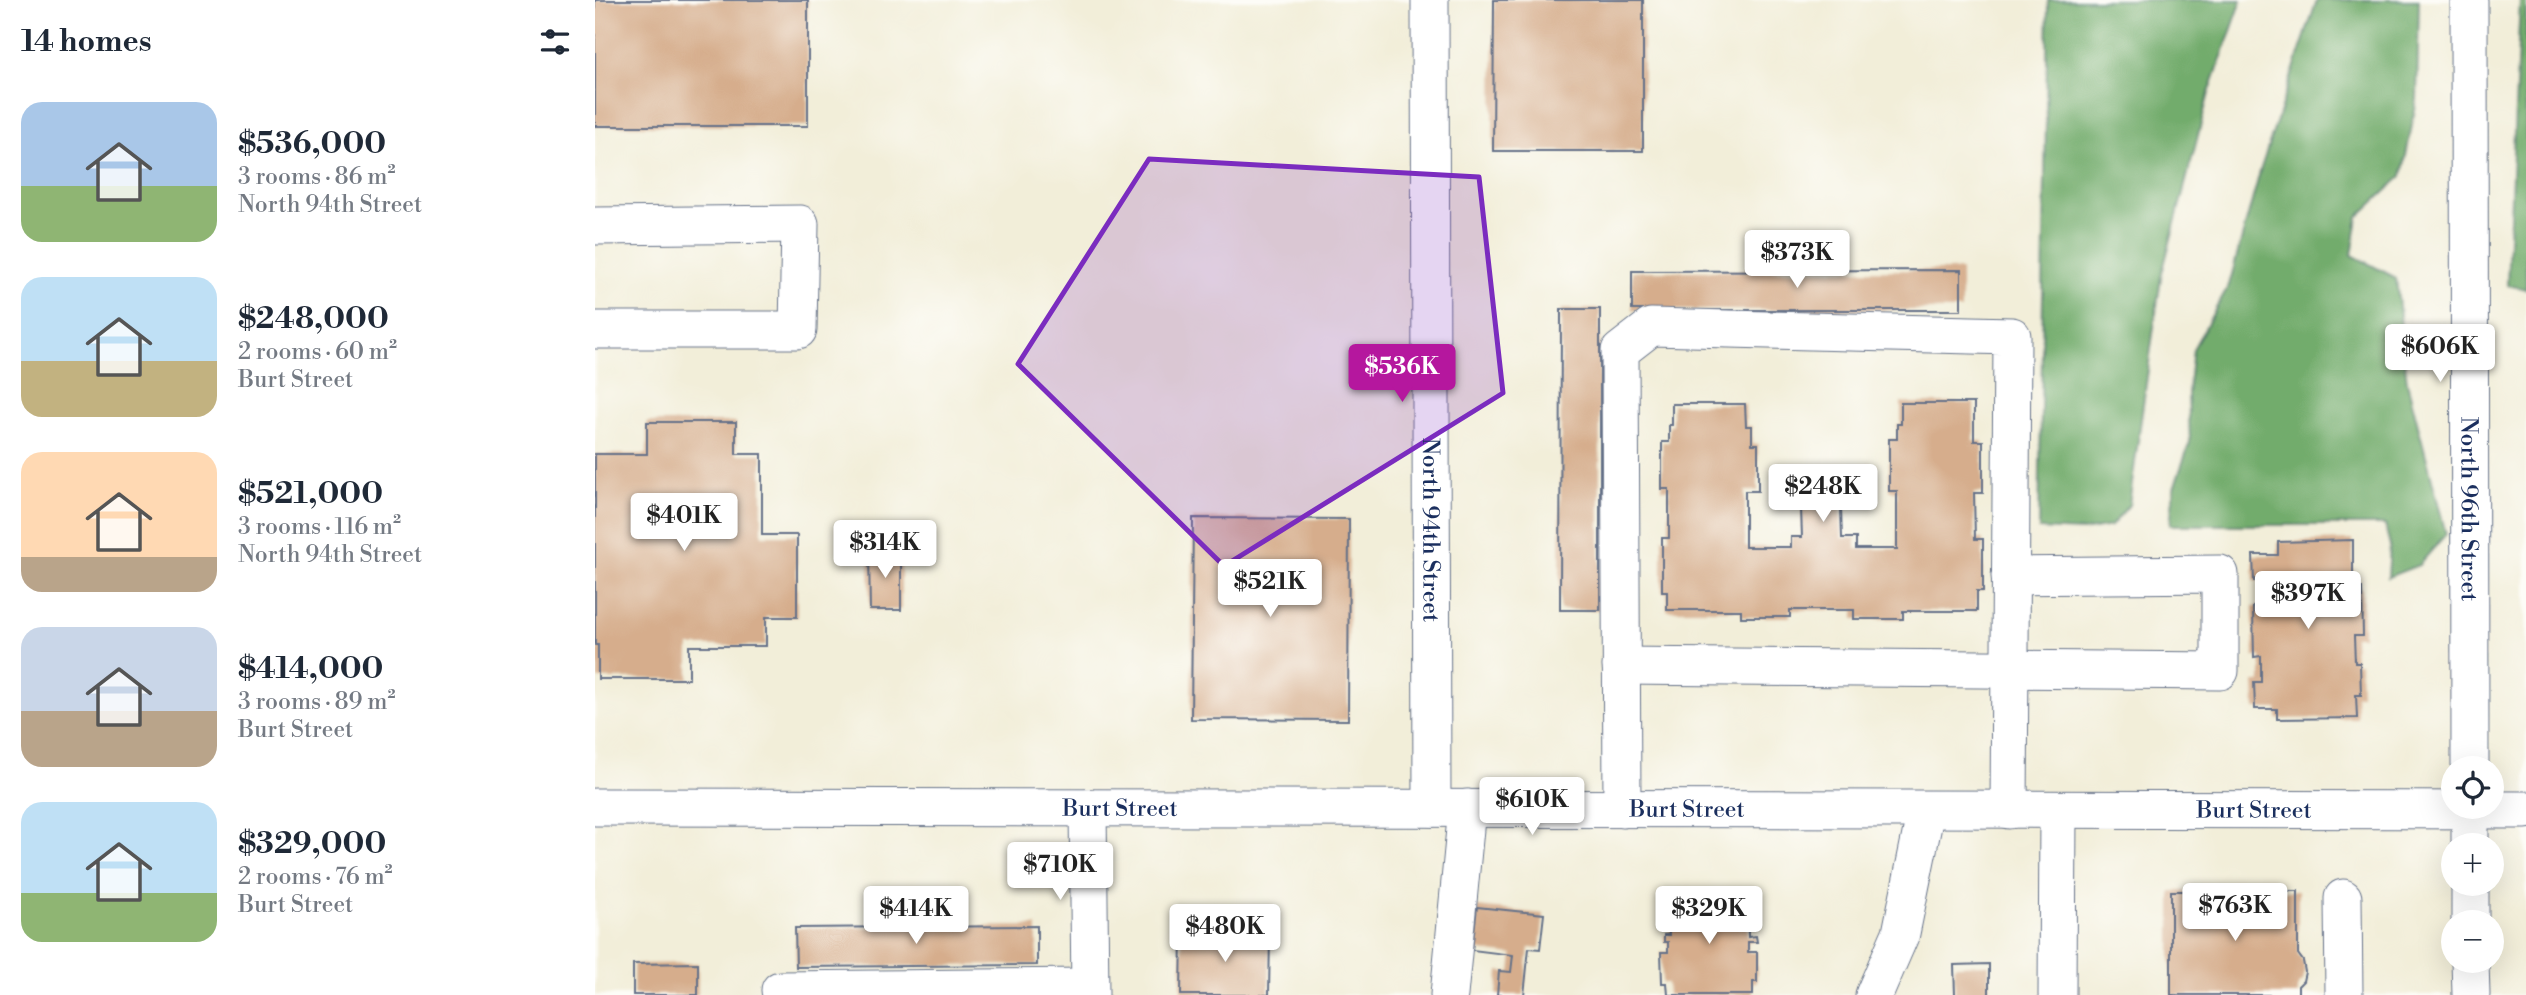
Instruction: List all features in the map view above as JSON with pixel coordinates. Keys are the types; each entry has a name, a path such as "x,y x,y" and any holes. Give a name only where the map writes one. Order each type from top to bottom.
{"street":[{"name":"North 94th Street","path":"1430,0 1450,808 1449,995"},
{"name":"North 96th Street","path":"2469,0 2470,756"},
{"path":"595,226 800,224 798,330 595,330"},
{"path":"1622,809 1620,351 1651,327 2012,336 2009,810"},
{"path":"1621,666 2220,671 2220,574 2010,576"},
{"name":"Burt Street","path":"595,807 2058,810 2470,821 2526,810"},
{"path":"780,990 1090,991 1088,807"},
{"path":"1874,995 1901,933 1926,810"},
{"path":"2057,995 2058,810"},
{"path":"2343,898 2344,995"},
{"path":"2470,973 2471,995"}],"highlighted area":[{"path":"1149,159 1479,177 1503,393 1224,566 1018,364"}],"green space":[{"path":"2048,0 2242,0 2209,93 2161,277 2129,505 2111,526 2082,531 2039,529"},
{"path":"2317,0 2419,0 2417,100 2402,176 2358,217 2352,255 2396,278 2407,382 2446,534 2419,565 2388,577 2390,546 2385,525 2170,525 2174,488 2190,442 2188,393 2193,349 2229,285 2261,168"},
{"path":"2520,0 2526,0 2526,289 2507,285"}],"building":[{"path":"595,0 808,0 808,126 595,126"},
{"path":"1494,0 1643,0 1643,151 1493,151"},
{"path":"1961,270 1961,310 1632,310 1632,271"},
{"path":"1561,309 1600,309 1600,610 1560,610"},
{"path":"1901,403 1974,403 1974,441 1983,441 1983,493 1974,493 1975,539 1983,539 1983,591 1977,591 1977,611 1903,611 1903,619 1854,619 1854,610 1790,610 1790,617 1741,617 1741,610 1667,610 1667,592 1662,592 1662,538 1669,538 1669,489 1662,489 1662,442 1669,442 1672,404 1745,404 1746,426 1752,426 1752,444 1758,444 1758,491 1745,491 1745,547 1791,547 1791,537 1802,537 1801,508 1841,508 1842,538 1856,538 1856,549 1897,549 1897,491 1889,491 1889,439 1897,439 1897,424 1901,424"},
{"path":"647,422 736,422 736,454 762,454 762,535 797,535 797,617 766,617 766,646 689,646 689,679 598,679 598,645 595,645 595,454 647,454"},
{"path":"1193,518 1349,519 1348,720 1191,719"},
{"path":"2353,540 2353,588 2362,588 2363,636 2354,636 2355,663 2360,663 2361,695 2356,695 2357,718 2277,719 2277,709 2255,709 2254,682 2261,682 2261,656 2254,657 2253,607 2262,606 2262,581 2254,581 2253,555 2278,555 2278,542"},
{"path":"901,550 901,610 870,610 869,551"},
{"path":"2171,891 2298,891 2298,954 2303,961 2305,972 2303,981 2298,986 2298,995 2171,995"},
{"path":"1747,892 1748,937 1756,936 1757,942 1748,942 1748,952 1757,952 1757,982 1753,982 1753,995 1668,995 1667,983 1662,983 1661,952 1668,952 1668,942 1664,942 1664,935 1669,935 1668,894"},
{"path":"1477,907 1544,914 1540,949 1529,948 1524,995 1497,995 1499,971 1511,972 1513,955 1472,950"},
{"path":"1037,926 1037,965 796,967 795,928"},
{"path":"1182,933 1270,934 1269,995 1181,995"},
{"path":"698,963 698,995 633,995 633,964"},
{"path":"1989,964 1989,995 1955,995 1954,965"}]}
